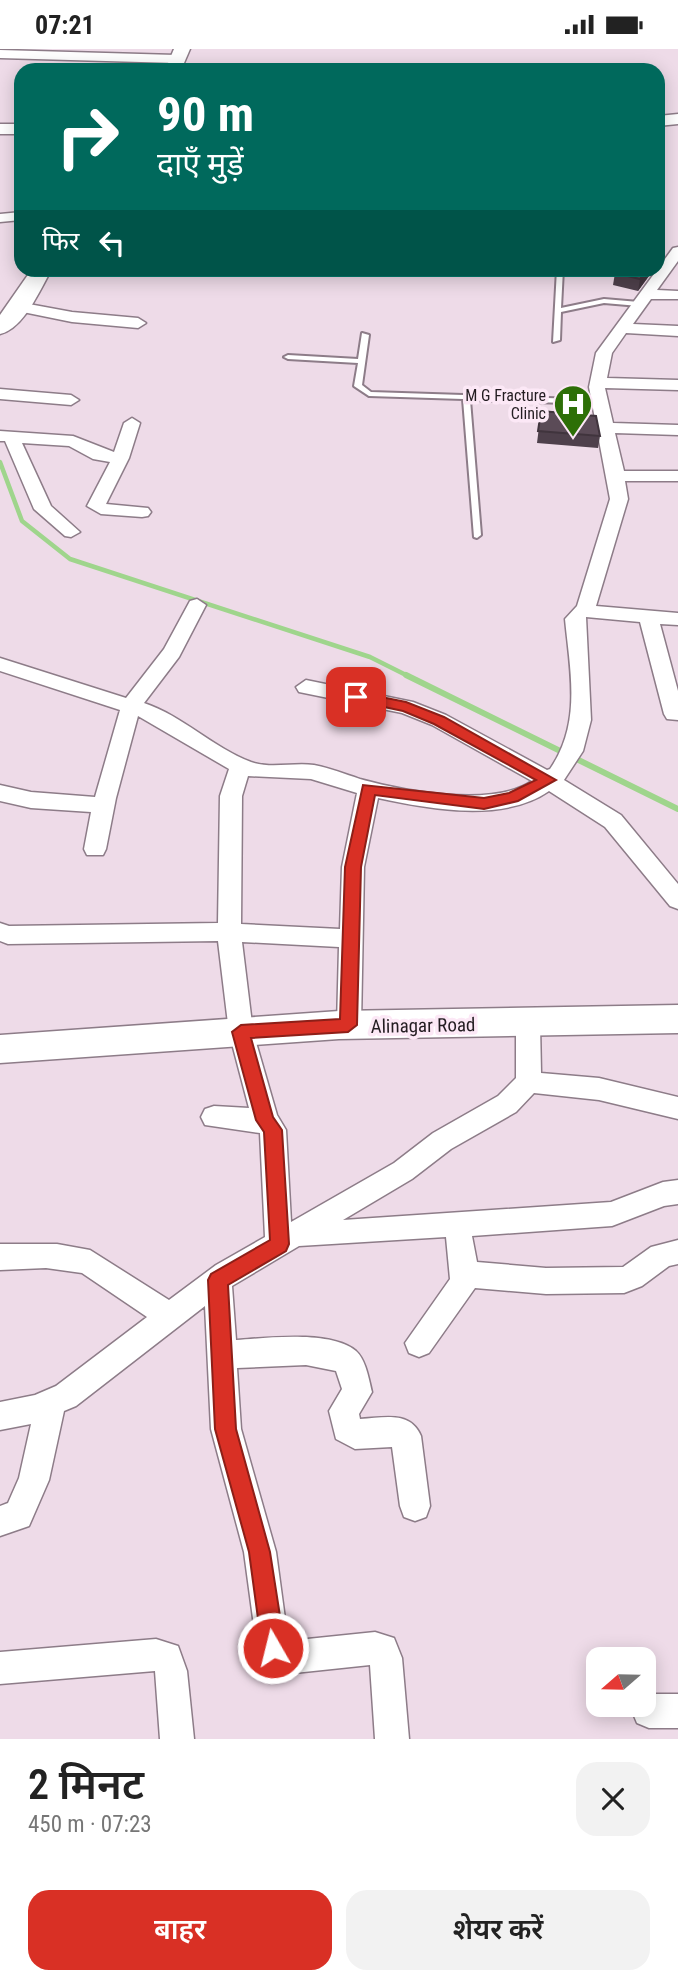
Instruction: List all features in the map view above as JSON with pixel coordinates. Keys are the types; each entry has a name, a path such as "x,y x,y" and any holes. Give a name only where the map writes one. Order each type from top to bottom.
{"main road":[{"path":"0,328 18,307 37,277"},
{"name":"Alinagar Road","path":"0,1049 348,1025 528,1024 678,1019"}],"street":[{"path":"0,54 177,59"},
{"path":"585,610 619,499 598,383 604,353 643,299 671,272 678,251"},
{"path":"643,299 678,295"},
{"path":"18,307 72,317 138,323"},
{"path":"621,328 678,331"},
{"path":"598,383 647,381 678,385"},
{"path":"0,394 71,400"},
{"path":"132,423 120,458 96,506 101,509 142,512"},
{"path":"606,428 678,430"},
{"path":"6,436 73,441 99,455 120,458"},
{"path":"6,436 43,509 71,532"},
{"path":"616,476 678,476"},
{"path":"95,849 131,706 172,652 197,605"},
{"path":"0,664 172,722 240,766 265,773 311,772 369,789 484,803 512,797 548,780 570,757 581,711 575,619 580,611 678,619"},
{"path":"648,616 674,714"},
{"path":"306,687 406,707 439,720 548,780 613,821 678,900"},
{"path":"240,766 231,796 229,932 241,1032 265,1120 273,1130 288,1240"},
{"path":"348,1025 355,848 369,789"},
{"path":"0,793 31,800 104,805"},
{"path":"0,932 8,935 229,932 351,939"},
{"path":"0,1416 66,1396 218,1280 403,1171 442,1140 507,1104 529,1082 528,1024"},
{"path":"529,1082 599,1089 678,1108"},
{"path":"214,1117 265,1120"},
{"path":"288,1240 457,1224 612,1214 663,1194 678,1192"},
{"path":"419,1343 459,1291 465,1274 457,1224"},
{"path":"465,1274 546,1280 624,1280 635,1277 657,1256 678,1252"},
{"path":"0,1257 50,1255 79,1259 170,1317"},
{"path":"218,1280 226,1429 260,1552 277,1656 285,1658 375,1648 382,1650 386,1658 393,1739"},
{"path":"222,1355 329,1353 345,1361 353,1373 357,1392 344,1411 347,1429 355,1434 401,1432 406,1436 415,1506"},
{"path":"0,1521 18,1515 34,1480 51,1402"},
{"path":"0,1668 156,1655 166,1658 171,1671 177,1739"}],"lane":[{"path":"556,340 560,277"},
{"path":"558,311 604,301 643,299"},
{"path":"365,335 358,386 363,392 600,402"},
{"path":"288,357 362,361"},
{"path":"466,396 477,535"}],"building":[{"path":"541,411 596,416 600,436 538,431"}],"waterway":[{"path":"0,462 22,521 70,559 370,657 406,675"},
{"path":"406,675 678,809"},
{"path":"406,675 410,677"}],"place":[{"name":"M G Fracture Clinic","path":"573,438"}],"route":[{"path":"273,1648 260,1552 226,1429 218,1280 279,1244 273,1130 265,1120 241,1032 348,1025 353,867 369,789 457,802 484,803 512,797 548,780 439,720 406,707 356,697"}]}
